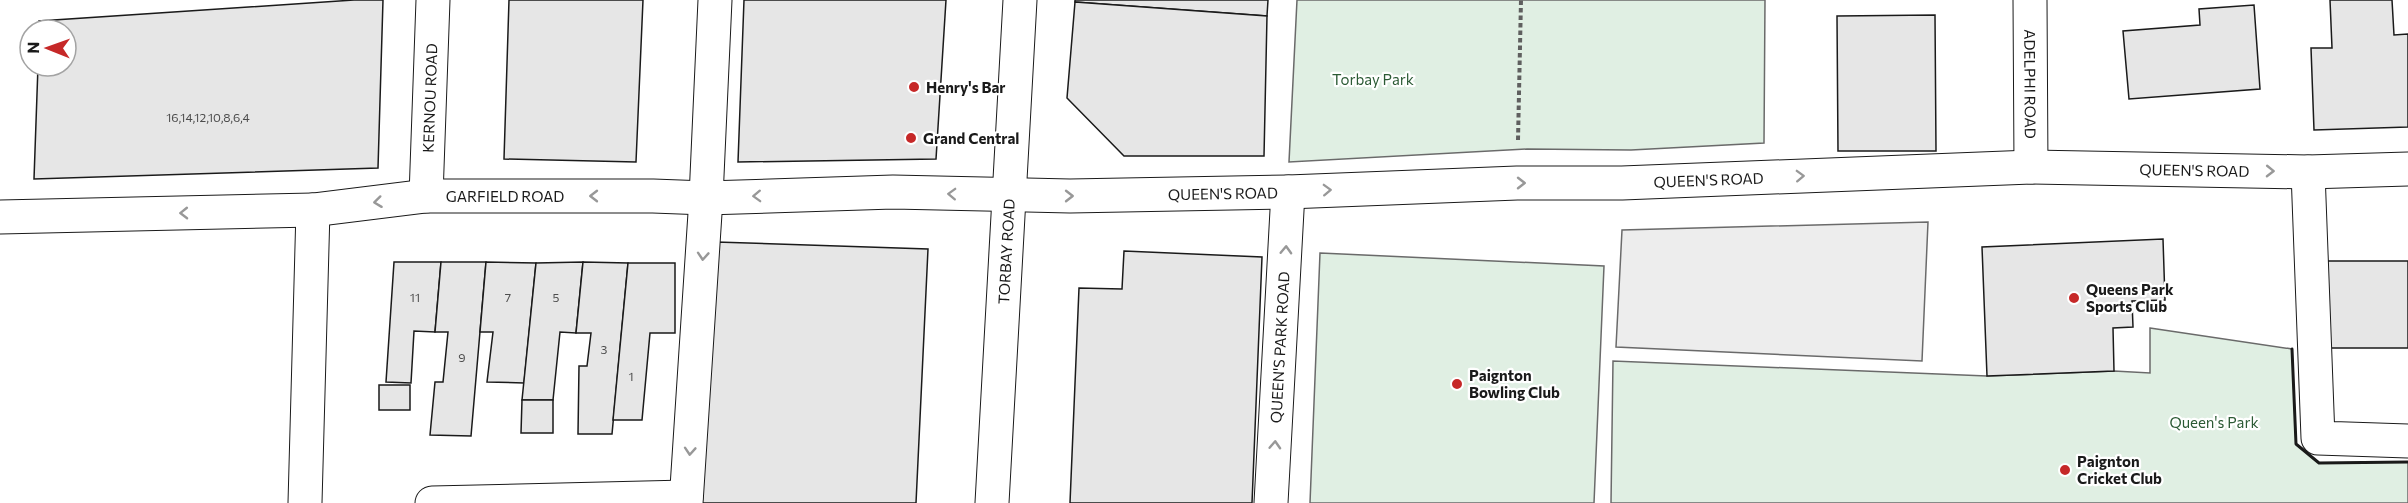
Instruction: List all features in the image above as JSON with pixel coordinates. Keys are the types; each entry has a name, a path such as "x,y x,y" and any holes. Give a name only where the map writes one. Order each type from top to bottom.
{"street":[{"name":"KERNOU ROAD","path":"426,196 433,0"},
{"path":"432,503 686,500 706,198 715,0"},
{"name":"TORBAY ROAD","path":"992,503 1020,0"},
{"name":"ADELPHI ROAD","path":"2030,0 2031,167"},
{"name":"QUEEN'S ROAD","path":"1010,195 1288,192 1517,183 1622,183 2031,167 2308,172 2408,168"},
{"path":"2308,172 2318,438 2408,441"},
{"name":"GARFIELD ROAD","path":"0,217 313,210 426,196 706,198 893,192 1010,195"},
{"name":"QUEEN'S PARK ROAD","path":"1271,503 1288,192"},
{"path":"305,503 313,210"}],"path":[{"path":"1517,183 1521,0"}],"green space":[{"name":"Torbay Park","path":"1297,0 1765,0 1764,143 1631,150 1527,149 1289,162"},
{"name":"Paignton Bowling Club","path":"1320,253 1604,266 1594,503 1310,503"},
{"name":"Queen's Park","path":"2150,328 2292,349 2296,444 2319,463 2408,462 2408,503 1611,503 1613,361 1987,376 2114,371 2150,373"}],"shaded area":[{"path":"1928,222 1922,361 1616,347 1622,230"}],"building":[{"path":"383,0 378,168 34,179 38,78 78,78 78,18"},
{"path":"509,0 643,0 636,162 504,159"},
{"path":"744,0 946,0 936,159 738,162"},
{"path":"1075,0 1268,0 1267,16 1075,2"},
{"path":"2330,0 2392,0 2394,35 2408,34 2408,127 2314,130 2311,48 2332,48"},
{"path":"1075,2 1267,16 1264,156 1124,156 1067,98"},
{"path":"2254,5 2260,89 2129,99 2123,31 2200,25 2199,9"},
{"path":"1935,15 1936,151 1838,151 1837,16"},
{"path":"2163,239 2165,300 2132,301 2133,327 2113,328 2114,371 1987,376 1982,247"},
{"path":"716,242 928,249 916,503 701,503"},
{"path":"1124,251 1262,257 1252,503 1070,503 1079,288 1122,289"},
{"path":"2322,261 2408,261 2408,348 2322,348"},
{"path":"394,262 441,262 435,332 414,331 411,383 386,382"},
{"path":"441,262 486,262 471,436 430,435 435,382 443,382 448,332 435,332"},
{"path":"486,262 536,263 524,383 487,382 493,332 480,332"},
{"path":"583,262 576,333 560,332 553,400 522,400 536,263"},
{"path":"583,262 628,263 612,434 578,434 579,366 587,366 591,333 576,333"},
{"path":"628,263 675,263 675,333 650,333 642,420 613,420"},
{"path":"379,385 410,385 410,410 379,410"},
{"path":"522,400 553,400 553,433 521,433"}],"wall":[{"path":"2292,349 2296,444 2319,463 2408,462"}],"place":[{"name":"Henry's Bar","path":"914,87"},
{"name":"Grand Central","path":"911,138"},
{"name":"Queens Park Sports Club","path":"2074,298"},
{"name":"Paignton Bowling Club","path":"1457,384"},
{"name":"Paignton Cricket Club","path":"2065,470"}]}
